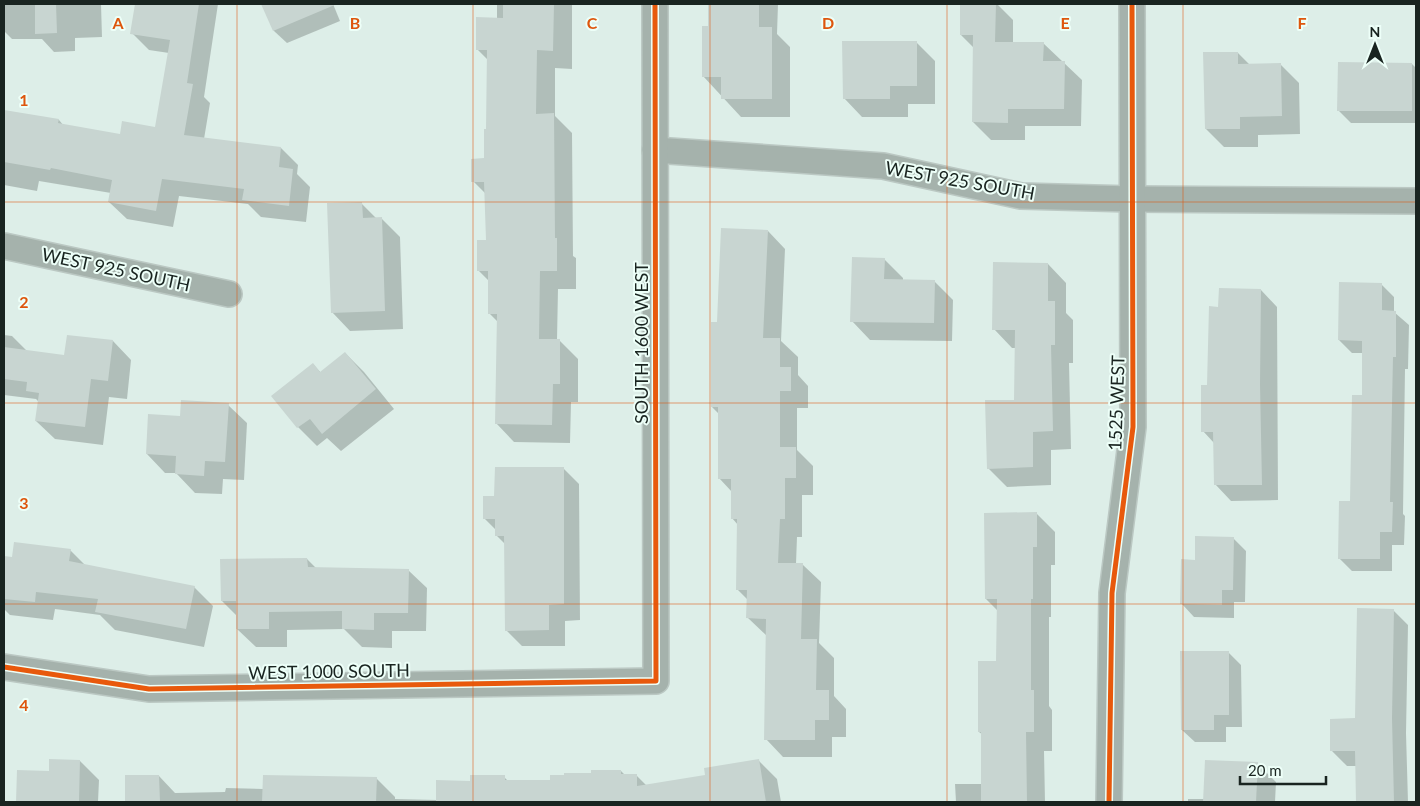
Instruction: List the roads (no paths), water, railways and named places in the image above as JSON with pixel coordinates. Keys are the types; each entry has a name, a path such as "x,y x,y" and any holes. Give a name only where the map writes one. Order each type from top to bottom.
{"street":[{"name":"SOUTH 1600 WEST","path":"655,4 656,681"},
{"name":"1525 WEST","path":"1109,802 1112,593 1133,427 1132,4"},
{"name":"WEST 925 SOUTH","path":"655,150 883,166 1021,196 1131,199 1416,201"},
{"name":"WEST 925 SOUTH","path":"4,246 229,294"},
{"name":"WEST 1000 SOUTH","path":"4,666 149,689 656,681"}]}
